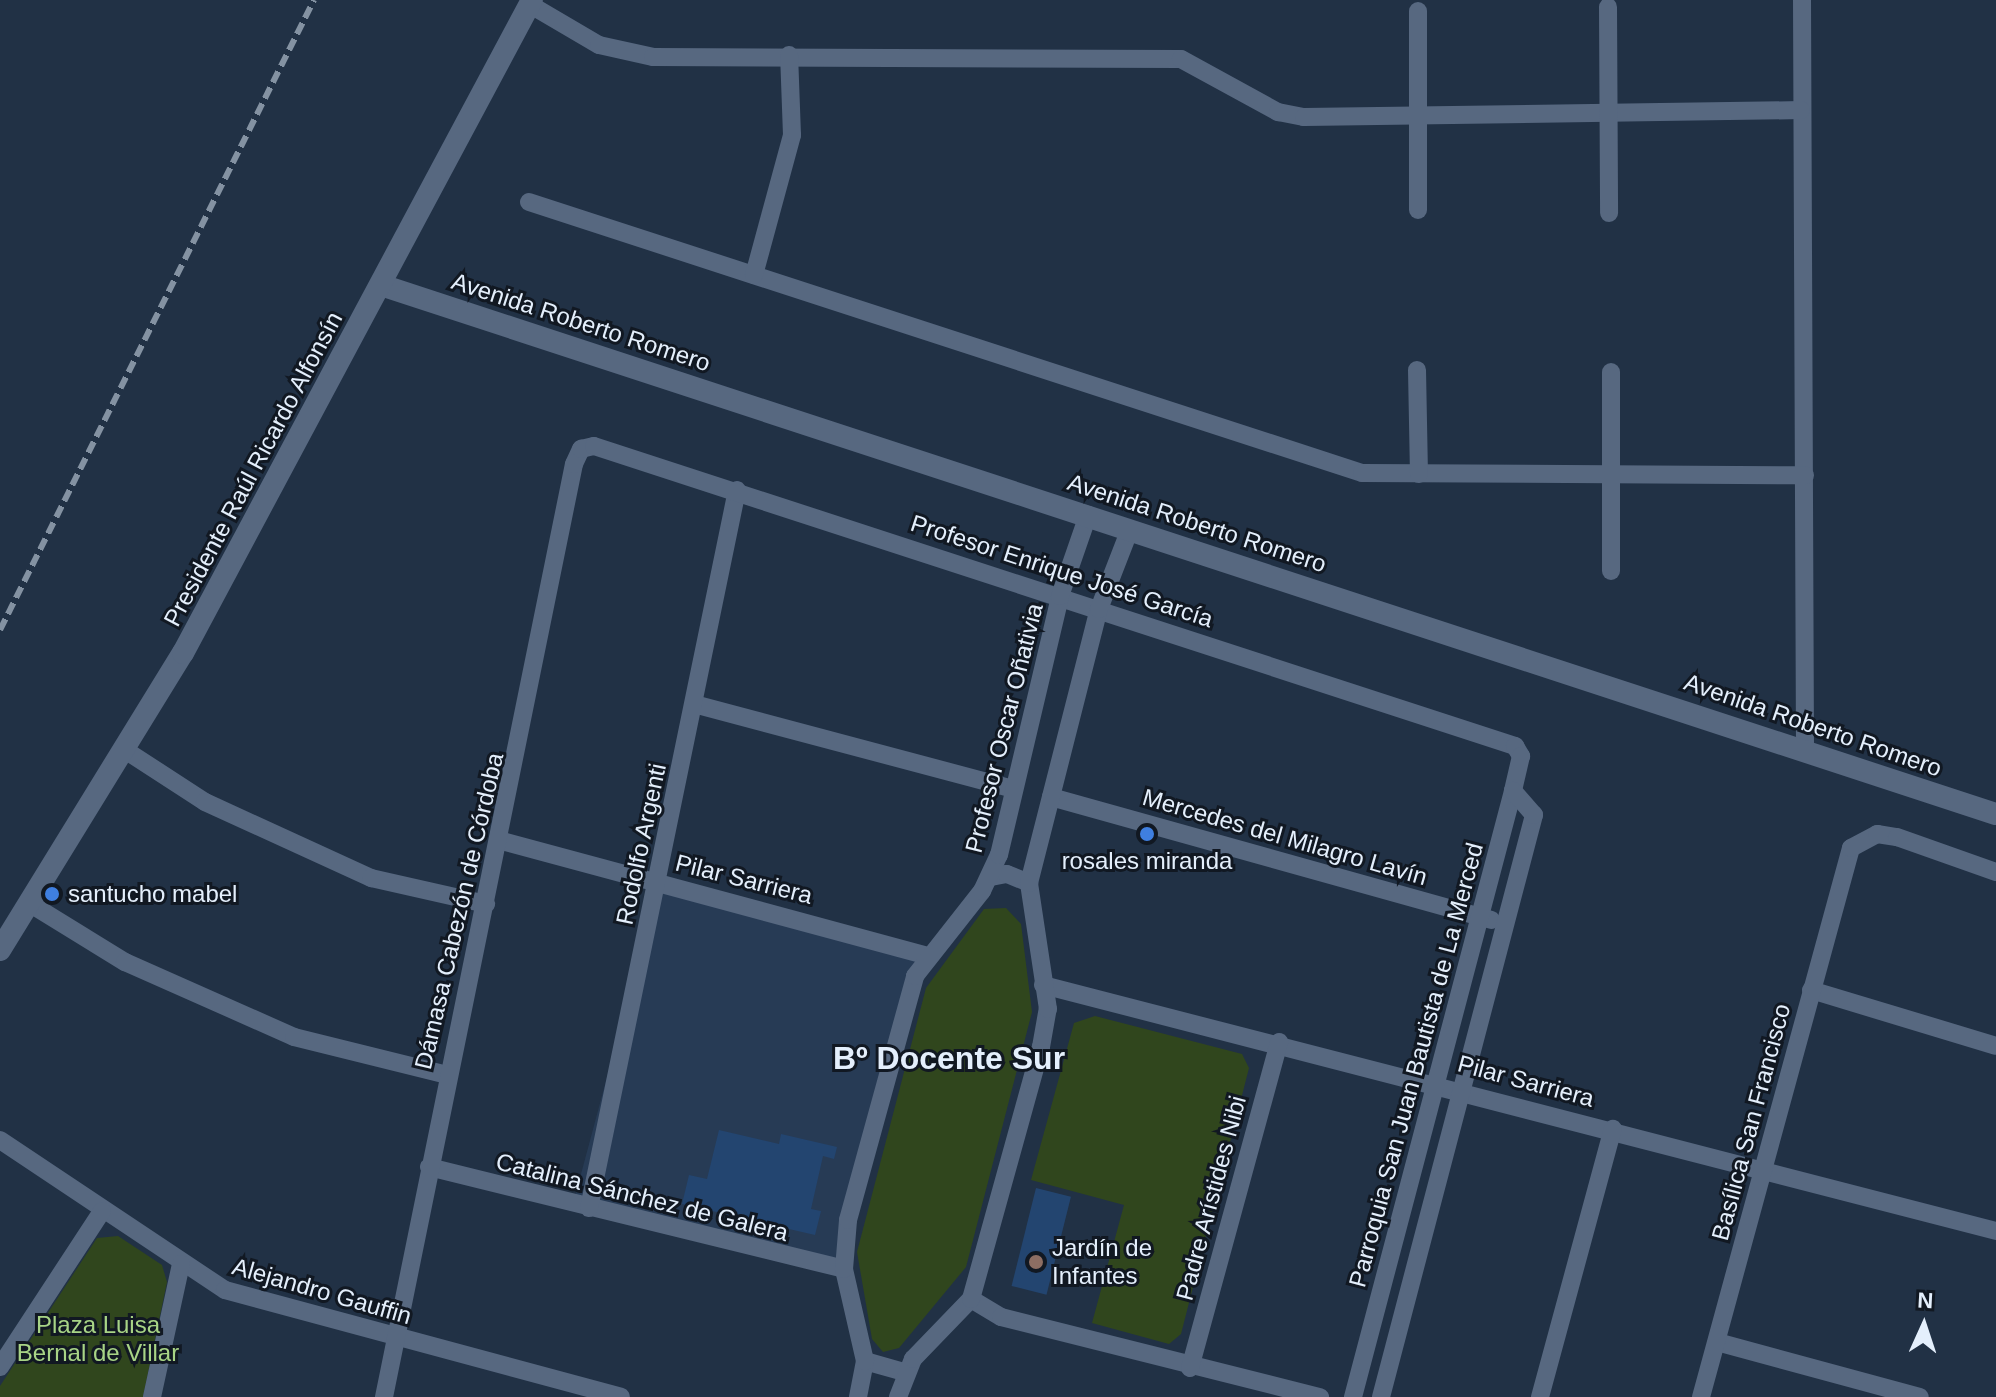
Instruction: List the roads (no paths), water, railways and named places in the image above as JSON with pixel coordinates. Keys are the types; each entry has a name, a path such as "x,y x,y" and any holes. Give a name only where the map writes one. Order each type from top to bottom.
{"main road":[{"name":"Presidente Raúl Ricardo Alfonsín","path":"0,950 125,750 381,285 530,2"},
{"name":"Avenida Roberto Romero","path":"381,285 1805,748 1996,814"}],"street":[{"path":"1802,0 1805,748"},
{"path":"530,2 625,54 1181,59 1278,112 1418,115 1801,110"},
{"path":"1608,7 1609,213"},
{"path":"1418,11 1418,210"},
{"path":"754,275 792,135 789,55"},
{"path":"529,202 1326,464 1419,474 1805,475"},
{"path":"1417,370 1419,474"},
{"path":"1611,372 1611,571"},
{"name":"Profesor Enrique José García","path":"594,446 737,490 1515,746"},
{"name":"Dámasa Cabezón de Córdoba","path":"384,1397 447,1075 502,841 574,464 581,449 594,446"},
{"name":"Rodolfo Argenti","path":"589,1208 737,490"},
{"name":"Profesor Oscar Oñativia","path":"858,1397 865,1361 844,1269 848,1220 925,955 991,877 1060,596 1088,515"},
{"path":"898,1397 904,1372 971,1299 1041,1047 1043,985 1029,883 1099,609 1130,529"},
{"path":"694,704 1014,789"},
{"name":"Parroquia San Juan Bautista de La Merced","path":"1353,1397 1513,791 1521,756 1515,746"},
{"path":"125,750 205,802 371,878 486,904"},
{"path":"1381,1397 1534,815 1513,791"},
{"name":"Mercedes del Milagro Lavín","path":"1051,797 1506,924"},
{"name":"Basílica San Francisco","path":"1701,1397 1845,860 1877,834 1996,872"},
{"name":"Pilar Sarriera","path":"502,841 925,955"},
{"path":"991,877 1007,874 1029,883"},
{"path":"29,903 125,962 294,1037 447,1075"},
{"name":"Pilar Sarriera","path":"1043,985 1462,1089 1996,1231"},
{"path":"1811,990 1996,1046"},
{"name":"Padre Arístides Nibi","path":"1190,1368 1279,1042"},
{"path":"1540,1397 1613,1129"},
{"name":"Alejandro Gauffin","path":"0,1140 181,1264 258,1303 621,1397"},
{"name":"Catalina Sánchez de Galera","path":"429,1167 844,1269"},
{"path":"0,1367 102,1211"},
{"path":"152,1397 181,1264"},
{"path":"971,1299 1001,1317 1190,1368 1320,1397"},
{"path":"1717,1342 1920,1397"},
{"path":"865,1361 904,1372"}],"railway":[{"path":"0,630 314,0"}],"place":[{"name":"rosales miranda","path":"1147,834"},
{"name":"santucho mabel","path":"52,894"},
{"name":"Jardín de Infantes","path":"1036,1262"}],"district":[{"name":"Bº Docente Sur","path":"949,1058"}],"park label":[{"name":"Plaza Luisa Bernal de Villar","path":"98,1339"}]}
